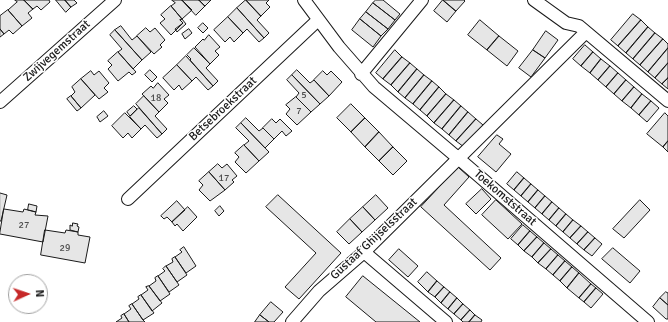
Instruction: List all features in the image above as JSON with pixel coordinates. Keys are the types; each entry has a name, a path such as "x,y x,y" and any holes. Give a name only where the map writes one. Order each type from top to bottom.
{"street":[{"name":"Zwijvegemstraat","path":"0,102 114,0"},
{"name":"Toekomststraat","path":"304,0 361,74 374,87 648,322"},
{"path":"361,74 422,0"},
{"path":"534,0 566,23 579,26 668,101"},
{"name":"Betsebroekstraat","path":"128,199 318,20"},
{"name":"Gustaaf Ghijselsstraat","path":"292,322 319,291 364,252 586,32"},
{"path":"364,252 446,322"}],"building":[{"path":"15,0 24,0 33,9 28,13 32,18 22,26 8,10 17,2"},
{"path":"24,0 49,0 50,2 41,10 37,6 33,9"},
{"path":"56,0 65,0 71,7 66,12"},
{"path":"65,0 74,0 77,3 71,7"},
{"path":"172,0 182,0 192,10 182,19 171,6 175,3"},
{"path":"182,0 199,0 205,6 196,15"},
{"path":"199,0 211,0 205,6"},
{"path":"246,0 269,0 266,3 270,7 261,16"},
{"path":"246,0 261,16 257,20 269,33 264,38 237,8"},
{"path":"376,0 383,0 400,14 395,20 373,3"},
{"path":"443,0 456,11 447,22 434,11"},
{"path":"443,0 464,0 465,1 456,11"},
{"path":"373,3 395,20 388,29 366,12"},
{"path":"171,6 182,19 180,20 183,23 171,35 160,23 165,19 161,15"},
{"path":"237,8 264,38 259,42 247,29 243,33 228,17"},
{"path":"8,10 22,26 13,34 9,30 4,34 0,29 0,16"},
{"path":"366,12 388,29 381,36 360,19"},
{"path":"633,14 641,20 618,46 611,40"},
{"path":"228,17 243,33 234,42 230,37 225,42 214,30"},
{"path":"182,19 186,24 177,32 175,29 183,23 180,20"},
{"path":"360,19 381,36 373,47 352,30"},
{"path":"480,20 499,36 487,50 468,35"},
{"path":"641,20 648,27 626,53 618,46"},
{"path":"203,23 208,28 203,33 198,28"},
{"path":"121,26 132,40 137,36 151,52 142,60 115,30"},
{"path":"648,27 655,33 633,59 626,53"},
{"path":"146,28 150,32 155,28 165,40 160,45 162,47 154,54 137,36"},
{"path":"0,29 4,34 0,37"},
{"path":"189,29 192,33 185,39 182,34"},
{"path":"115,30 142,60 133,69 118,52 122,49 110,35"},
{"path":"546,31 558,40 545,58 533,50"},
{"path":"655,33 663,39 640,65 633,59"},
{"path":"209,35 220,47 215,51 219,55 210,64 195,47"},
{"path":"499,36 518,51 507,66 487,50"},
{"path":"663,39 668,44 668,48 648,72 640,65"},
{"path":"585,45 593,52 581,66 573,59"},
{"path":"194,48 210,64 206,68 218,81 213,86 187,55"},
{"path":"668,48 668,63 655,78 648,72"},
{"path":"395,50 402,57 383,79 376,73"},
{"path":"533,50 545,58 531,77 519,68"},
{"path":"118,52 136,72 132,75 129,72 118,81 108,69 112,65 108,61"},
{"path":"593,52 601,59 590,73 581,66"},
{"path":"186,56 213,86 208,90 196,77 192,81 177,65"},
{"path":"402,57 410,63 391,85 383,79"},
{"path":"601,59 610,66 598,80 590,73"},
{"path":"410,63 417,69 398,92 391,85"},
{"path":"668,63 668,78 662,84 655,78"},
{"path":"177,65 192,81 182,90 179,85 174,90 163,78"},
{"path":"610,66 618,73 606,87 598,80"},
{"path":"417,69 424,75 405,98 398,92"},
{"path":"150,70 157,77 152,82 145,75"},
{"path":"297,70 310,83 314,80 329,96 320,104 292,75"},
{"path":"91,71 94,75 99,71 109,83 104,88 108,92 99,99 81,79"},
{"path":"323,71 327,75 331,71 342,82 329,96 314,80"},
{"path":"618,73 626,80 614,94 606,87"},
{"path":"292,75 320,104 311,112 296,97 299,93 287,80"},
{"path":"424,75 432,81 413,104 405,98"},
{"path":"668,78 668,89 662,84"},
{"path":"81,79 95,95 81,108 71,96 75,92 72,87"},
{"path":"626,80 634,87 622,101 614,94"},
{"path":"432,81 439,87 420,110 413,104"},
{"path":"158,83 169,95 164,99 168,103 159,112 142,94 151,86 153,88"},
{"path":"439,87 446,94 427,116 420,110"},
{"path":"634,87 642,94 631,108 622,101"},
{"path":"446,94 454,100 434,123 427,116"},
{"path":"642,94 651,101 639,115 631,108"},
{"path":"71,96 81,108 77,111 67,99"},
{"path":"144,96 159,112 155,116 167,129 162,134 136,104"},
{"path":"296,97 311,112 297,125 286,114 290,109 286,105"},
{"path":"454,100 461,106 442,129 434,123"},
{"path":"651,101 659,108 647,122 639,115"},
{"path":"351,104 365,118 351,132 337,118"},
{"path":"134,106 137,109 130,116 127,112"},
{"path":"461,106 468,112 449,135 442,129"},
{"path":"139,108 162,134 157,138 145,125 141,129 130,117"},
{"path":"104,111 108,116 100,122 97,117"},
{"path":"468,112 476,119 456,141 449,135"},
{"path":"125,113 141,129 132,138 128,133 123,138 112,126"},
{"path":"665,113 668,116 668,141 663,147 647,134"},
{"path":"246,118 259,131 263,128 274,139 265,148 241,123"},
{"path":"365,118 379,132 365,147 351,132"},
{"path":"272,119 276,123 280,119 292,131 286,136 282,131 274,139 263,128"},
{"path":"476,119 483,125 464,147 456,141"},
{"path":"241,123 269,152 259,161 244,145 249,141 236,128"},
{"path":"379,132 393,147 379,161 365,147"},
{"path":"497,135 503,139 499,144 511,154 496,172 478,157"},
{"path":"668,141 668,152 663,147"},
{"path":"244,145 259,161 246,173 235,162 239,157 235,153"},
{"path":"393,147 407,161 393,175 379,161"},
{"path":"218,164 222,168 227,164 237,176 232,180 234,182 225,190 209,172"},
{"path":"458,167 469,177 444,205 501,258 490,270 421,207"},
{"path":"209,172 225,190 210,201 199,190 203,185 199,181"},
{"path":"517,172 524,178 514,190 507,184"},
{"path":"524,178 531,184 521,196 514,190"},
{"path":"531,184 538,190 528,202 521,196"},
{"path":"482,189 491,199 476,214 466,204"},
{"path":"538,190 545,196 535,208 528,202"},
{"path":"0,193 7,195 1,221 0,221"},
{"path":"278,195 341,253 299,299 285,287 316,253 266,207"},
{"path":"376,195 388,208 375,220 363,207"},
{"path":"545,196 552,202 542,214 535,208"},
{"path":"496,200 522,224 508,239 482,215"},
{"path":"640,200 650,210 624,238 613,229"},
{"path":"177,201 185,210 172,222 167,217 164,219 161,216"},
{"path":"552,202 559,208 549,220 542,214"},
{"path":"29,204 37,206 36,212 28,210"},
{"path":"220,206 224,211 219,216 215,211"},
{"path":"188,207 197,217 183,231 177,224 175,226 172,222"},
{"path":"363,207 375,220 362,232 350,219"},
{"path":"559,208 566,214 556,226 549,220"},
{"path":"4,209 23,212 24,209 36,212 35,215 48,216 43,242 0,234"},
{"path":"566,214 573,220 563,232 556,226"},
{"path":"350,219 362,232 349,244 337,232"},
{"path":"573,220 581,226 570,238 563,232"},
{"path":"73,223 78,224 78,232 70,230 70,225 72,226"},
{"path":"523,225 530,231 518,245 511,239"},
{"path":"581,226 588,232 577,244 570,238"},
{"path":"45,230 65,233 66,230 78,232 78,235 90,237 85,263 41,255"},
{"path":"530,231 537,237 524,251 518,245"},
{"path":"588,232 595,238 584,250 577,244"},
{"path":"537,237 544,243 532,257 524,251"},
{"path":"595,238 602,244 592,256 584,250"},
{"path":"544,243 551,249 538,263 532,257"},
{"path":"184,247 196,266 186,273 175,257 182,252 180,250"},
{"path":"613,248 640,271 630,283 602,259"},
{"path":"399,249 418,266 408,277 389,260"},
{"path":"551,249 558,255 546,269 538,263"},
{"path":"558,255 565,261 553,275 546,269"},
{"path":"175,257 187,275 177,282 166,266 173,262 172,259"},
{"path":"565,261 572,267 560,281 553,275"},
{"path":"166,266 179,285 169,292 158,276 165,271 163,269"},
{"path":"572,267 579,273 567,288 560,281"},
{"path":"427,272 437,281 428,292 418,282"},
{"path":"579,273 591,284 579,298 567,288"},
{"path":"158,276 170,294 160,301 149,286 156,281 155,278"},
{"path":"363,276 420,322 376,322 346,297"},
{"path":"437,281 444,287 435,297 428,292"},
{"path":"591,284 596,288 584,302 579,298"},
{"path":"149,286 162,303 152,311 141,295 148,290 146,287"},
{"path":"444,287 450,292 441,303 435,297"},
{"path":"596,288 603,294 591,308 584,302"},
{"path":"450,292 457,298 448,309 441,303"},
{"path":"666,292 668,293 668,305 660,298"},
{"path":"141,295 154,313 143,320 132,304 139,299 138,297"},
{"path":"457,298 463,304 454,314 448,309"},
{"path":"660,298 668,305 668,319 666,319 653,307"},
{"path":"271,302 283,312 274,322 269,322 260,315"},
{"path":"132,304 145,322 129,322 124,314 131,309 129,306"},
{"path":"463,304 470,310 461,320 454,314"},
{"path":"470,310 475,315 469,322 463,322 461,320"},
{"path":"124,314 129,322 116,322 122,318 121,316"},
{"path":"260,315 269,322 255,322"},
{"path":"475,315 482,320 481,322 469,322"}]}
